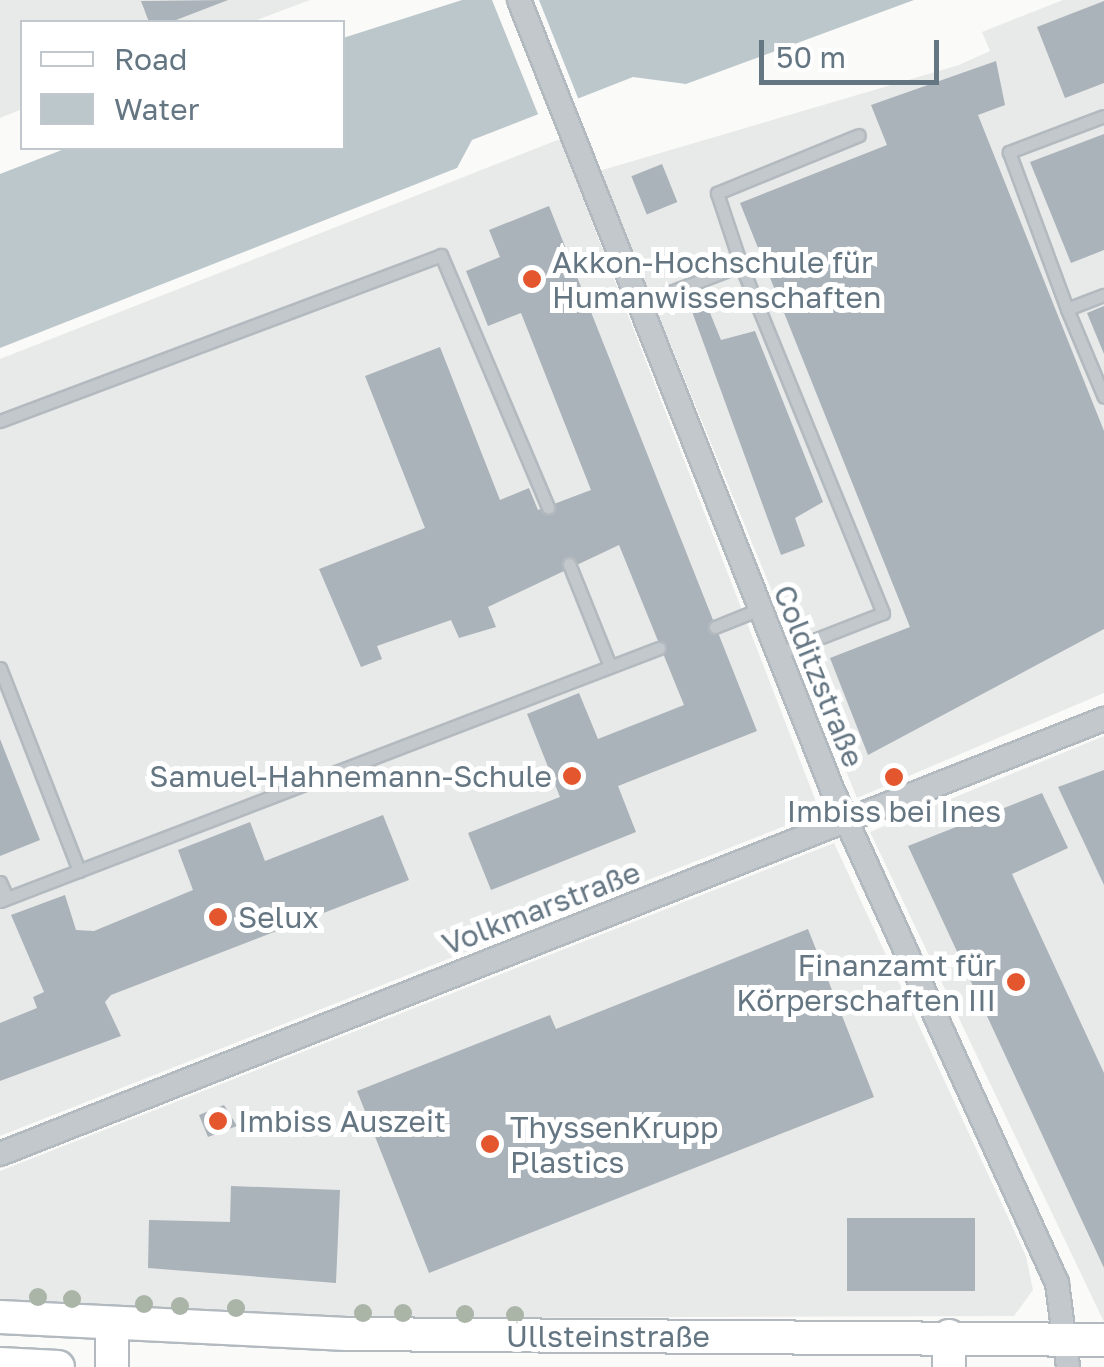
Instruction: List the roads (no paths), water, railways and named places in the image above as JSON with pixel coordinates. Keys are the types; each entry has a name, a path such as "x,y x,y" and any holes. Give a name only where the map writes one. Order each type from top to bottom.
{"street":[{"name":"Colditzstraße","path":"519,0 845,820 1038,1237 1068,1353"},
{"name":"Volkmarstraße","path":"0,1154 1104,719"},
{"name":"Ullsteinstraße","path":"0,1317 347,1334 949,1352 1068,1353 1104,1340"},
{"path":"112,1323 112,1367"},
{"path":"0,1364 58,1367"}],"lane":[{"path":"1104,116 1008,152 1104,397"},
{"path":"778,654 884,614 741,265 718,193 859,135"},
{"path":"0,421 441,255 525,470 533,466 548,507"},
{"path":"640,304 741,265"},
{"path":"1067,309 1104,295"},
{"path":"569,564 610,666"},
{"path":"714,626 760,609"},
{"path":"0,882 4,900 659,648"},
{"path":"0,668 78,871"}],"water":[{"path":"462,0 914,0 686,84 633,77 472,140 457,168 0,348 0,174 62,150 345,150 345,37"}],"place":[{"name":"Akkon-Hochschule für Humanwissenschaften","path":"532,279"},
{"name":"Samuel-Hahnemann-Schule","path":"572,776"},
{"name":"Imbiss bei Ines","path":"894,777"},
{"name":"Selux","path":"218,917"},
{"name":"Finanzamt für Körperschaften III","path":"1016,982"},
{"name":"Imbiss Auszeit","path":"218,1121"},
{"name":"ThyssenKrupp Plastics","path":"490,1144"}]}
